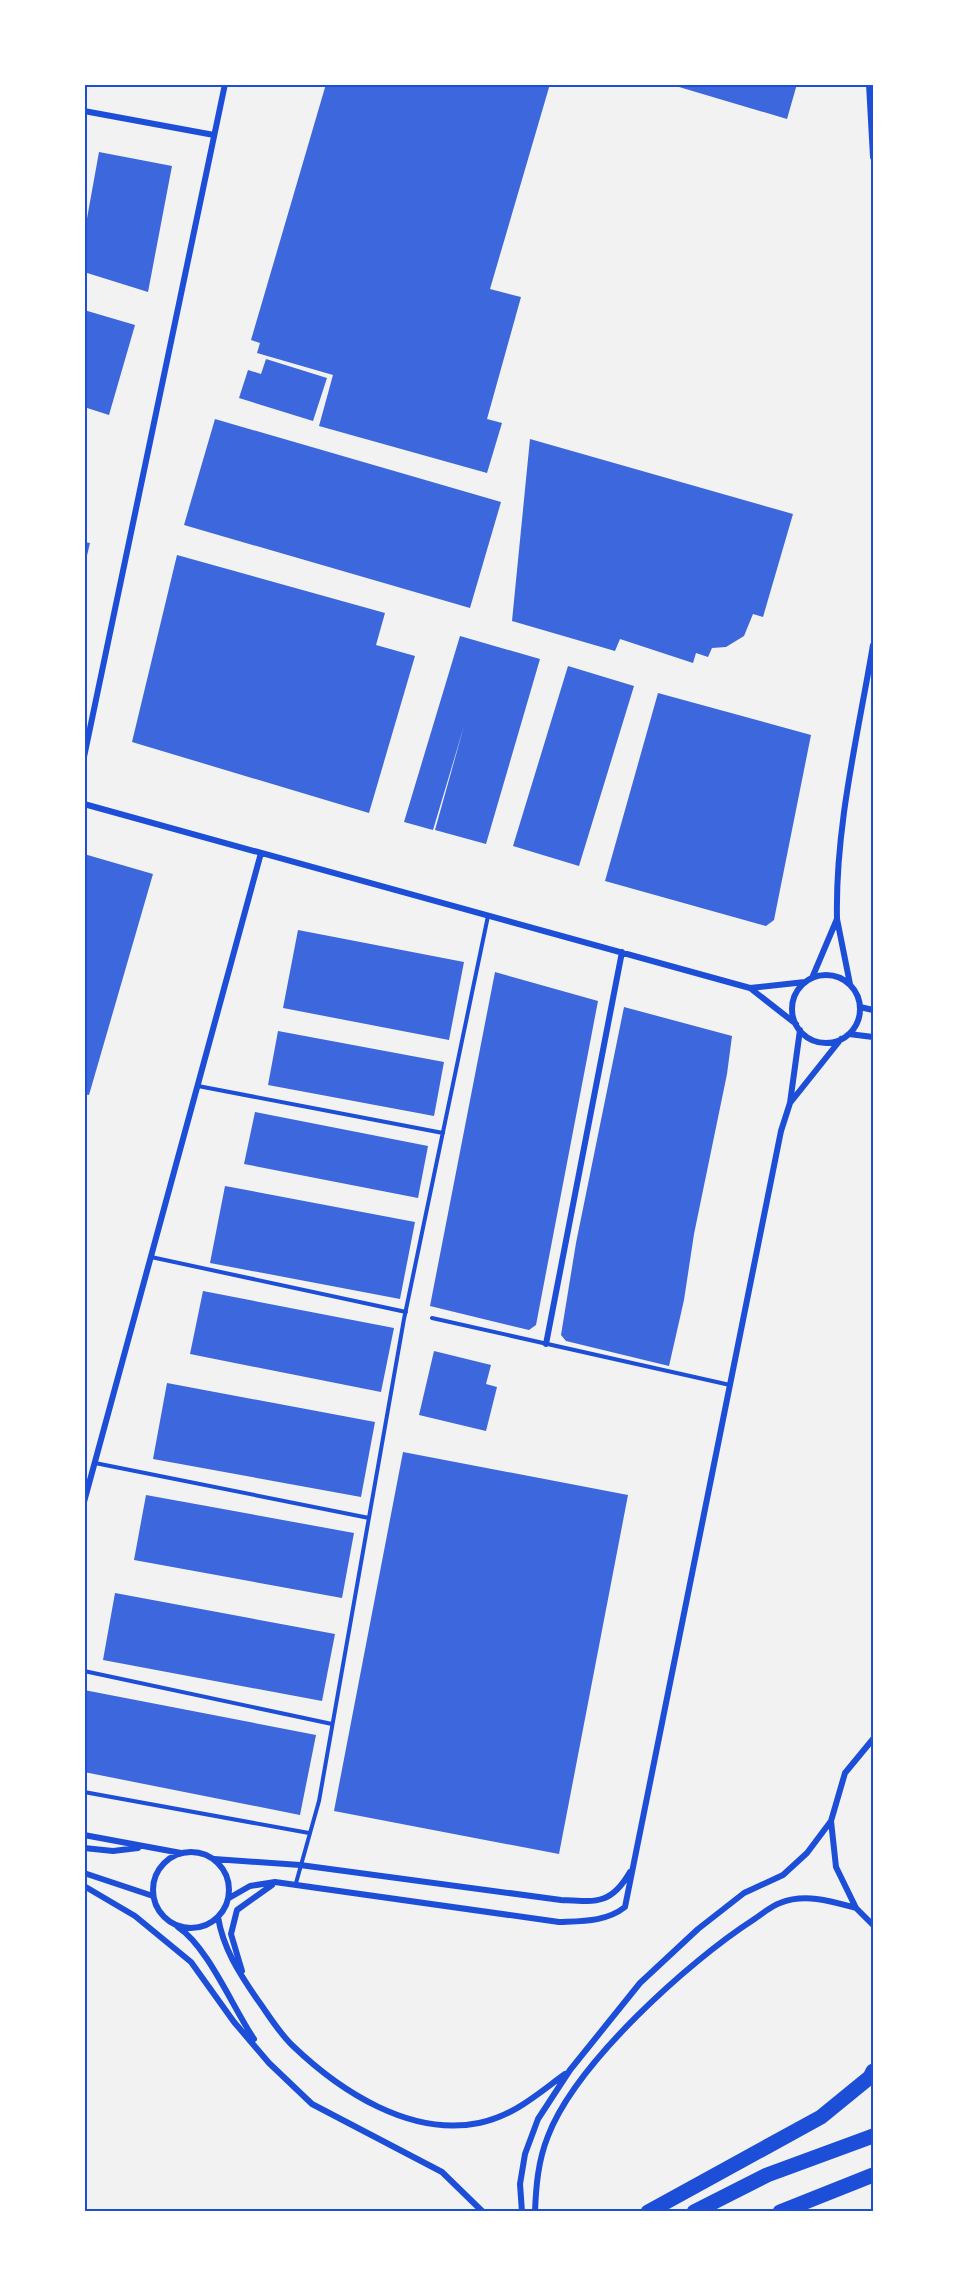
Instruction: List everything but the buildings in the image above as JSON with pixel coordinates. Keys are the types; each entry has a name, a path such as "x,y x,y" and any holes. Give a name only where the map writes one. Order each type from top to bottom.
{"highway":[{"path":"648,2212 821,2117 870,2077 873,2071"},
{"path":"694,2212 766,2175 873,2136"},
{"path":"780,2212 873,2175"}],"street":[{"path":"84,757 225,84"},
{"path":"869,84 873,157"},
{"path":"84,111 214,135"},
{"path":"790,1103 842,1039 849,1034 859,1018 860,1006 850,984 837,919 836,870 873,645"},
{"path":"84,804 750,988 805,982"},
{"path":"84,1502 261,853"},
{"path":"812,978 837,919"},
{"path":"546,1344 622,952"},
{"path":"229,1898 250,1886 275,1882 296,1883 475,1912 559,1922 589,1921 617,1913 625,1907 781,1131 790,1103 798,1027 792,1005 796,993 805,982 812,978 823,975 840,978 850,984"},
{"path":"750,988 811,1039 822,1043 842,1039"},
{"path":"860,1006 873,1010"},
{"path":"849,1034 873,1037"},
{"path":"522,2212 520,2184 525,2154 538,2119 570,2070 639,1983 698,1929 744,1893 783,1875 807,1853 831,1821 845,1773 873,1738"},
{"path":"831,1821 836,1867 856,1908 873,1925"},
{"path":"84,1835 144,1848 204,1854 214,1859 224,1870 229,1884 229,1898 218,1917 204,1926 188,1928 172,1923"},
{"path":"84,1848 113,1851 144,1848"},
{"path":"182,1853 169,1859 159,1869 154,1882 153,1896 160,1912 186,1933 219,1980 235,2011 269,2062"},
{"path":"214,1859 300,1864 561,1900 595,1902 610,1897 620,1889 632,1869"},
{"path":"84,1873 153,1896"},
{"path":"243,1978 231,1934 237,1910 275,1882"},
{"path":"84,1886 135,1916 190,1962 234,2022 269,2062 312,2104 442,2172 483,2212"},
{"path":"535,2212 536,2178 548,2135 591,2067 652,2001 725,1938 780,1903 817,1898 856,1908"},
{"path":"218,1917 225,1946 243,1978 292,2045 350,2092 406,2119 444,2125 477,2123 511,2114 570,2070"}],"lane":[{"path":"296,1883 319,1802 406,1312 488,915"},
{"path":"197,1085 443,1133"},
{"path":"150,1257 406,1312"},
{"path":"432,1318 730,1385"},
{"path":"95,1462 369,1518"},
{"path":"84,1671 332,1724"},
{"path":"84,1792 309,1833"}]}
